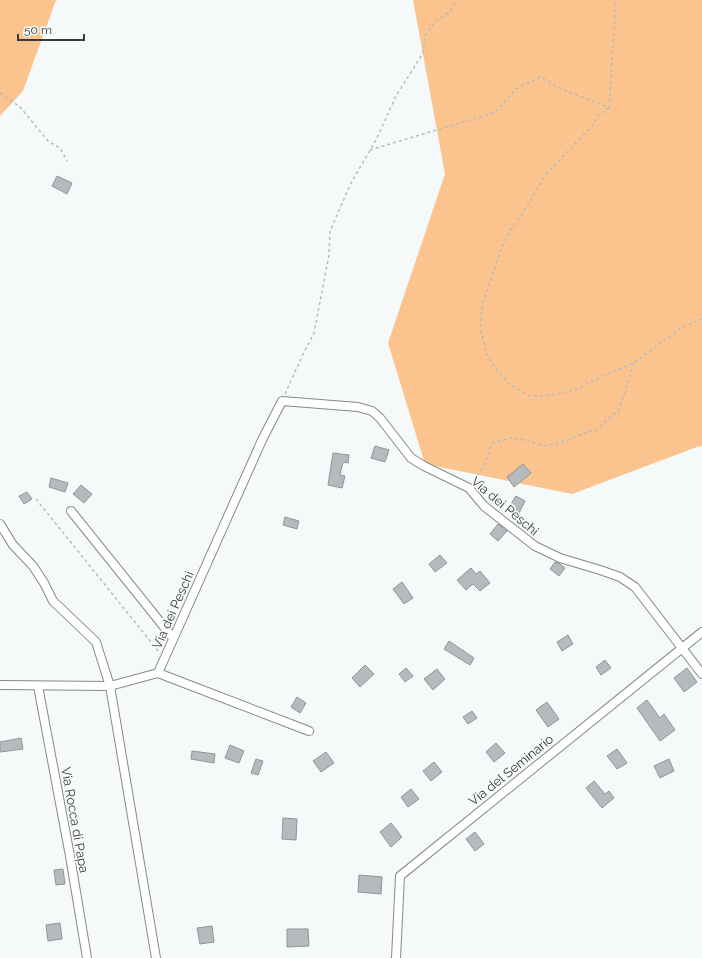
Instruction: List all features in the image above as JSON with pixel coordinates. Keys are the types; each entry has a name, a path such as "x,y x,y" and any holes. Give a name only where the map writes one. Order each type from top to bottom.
{"street":[{"name":"Via dei Peschi","path":"158,673 262,440 282,401 358,407 372,411 380,418 411,458 469,488 484,506 534,546 560,558 620,577 635,587 702,674"},
{"path":"71,510 173,638"},
{"path":"0,524 14,545 33,566 53,601 96,642 110,686 156,958"},
{"name":"Via del Seminario","path":"396,958 400,876 702,632"},
{"path":"0,685 110,686 158,673 309,731"},
{"name":"Via Rocca di Papa","path":"38,686 70,856 87,958"}],"path":[{"path":"282,401 314,333 329,255 330,231 350,183 376,140 396,96 423,53 425,35 435,22 449,12 457,0"},
{"path":"609,108 616,0"},
{"path":"370,150 496,112 516,89 540,76 564,90 609,108"},
{"path":"0,93 20,107 48,141 60,148 67,161"},
{"path":"609,108 597,116 594,124 547,173 510,231 502,247 483,302 480,327 488,358 509,384 531,396 555,395 579,388 600,377 634,363 681,328 702,319"},
{"path":"469,488 485,464 492,444 510,438 526,440 542,446 555,444 584,433 597,430 619,410 634,363"},
{"path":"36,499 164,659"}],"shaded area":[{"path":"0,0 56,0 23,91 0,116"},
{"path":"413,0 702,0 702,446 572,494 425,464 388,343 445,174"}],"building":[{"path":"57,176 72,183 67,194 52,186"},
{"path":"375,446 389,450 385,462 371,458"},
{"path":"333,453 349,455 348,463 343,462 340,475 345,476 342,488 328,485"},
{"path":"523,464 531,473 514,487 507,477"},
{"path":"51,478 68,483 65,492 49,487"},
{"path":"81,485 92,494 84,503 73,494"},
{"path":"27,492 32,499 24,504 19,496"},
{"path":"516,496 525,501 519,513 509,507"},
{"path":"285,517 299,521 297,529 283,525"},
{"path":"498,524 507,531 498,541 490,534"},
{"path":"440,555 447,563 435,572 429,564"},
{"path":"555,562 565,568 559,576 550,569"},
{"path":"471,568 476,574 480,571 490,583 480,591 473,584 466,590 457,580"},
{"path":"402,582 413,598 404,604 393,589"},
{"path":"568,635 573,644 562,651 557,642"},
{"path":"449,641 474,658 470,665 444,649"},
{"path":"605,660 611,668 601,675 596,667"},
{"path":"365,665 374,674 360,687 352,678"},
{"path":"406,668 413,676 405,682 399,674"},
{"path":"687,668 697,682 684,692 674,678"},
{"path":"437,669 445,679 433,690 424,679"},
{"path":"297,697 306,703 300,713 291,707"},
{"path":"647,700 660,718 664,714 675,730 660,741 637,708"},
{"path":"547,702 559,719 548,727 536,710"},
{"path":"472,711 477,718 468,724 463,717"},
{"path":"21,738 23,749 0,752 0,742"},
{"path":"496,743 505,753 494,762 486,752"},
{"path":"230,745 244,751 239,763 225,758"},
{"path":"617,749 627,763 617,769 607,756"},
{"path":"192,751 215,754 214,763 191,759"},
{"path":"326,752 334,763 321,772 313,761"},
{"path":"256,759 263,761 258,775 251,773"},
{"path":"669,759 674,771 660,778 654,766"},
{"path":"434,762 442,772 431,781 423,771"},
{"path":"594,781 605,794 609,791 614,798 602,808 586,788"},
{"path":"411,789 419,799 408,807 401,797"},
{"path":"283,818 297,819 296,840 282,839"},
{"path":"391,823 402,837 391,847 380,832"},
{"path":"475,832 484,844 475,851 466,839"},
{"path":"63,869 65,884 56,885 54,870"},
{"path":"359,875 382,877 381,894 358,892"},
{"path":"60,923 62,939 48,941 46,925"},
{"path":"212,926 214,942 200,944 197,928"},
{"path":"287,929 308,929 309,946 287,947"}]}
